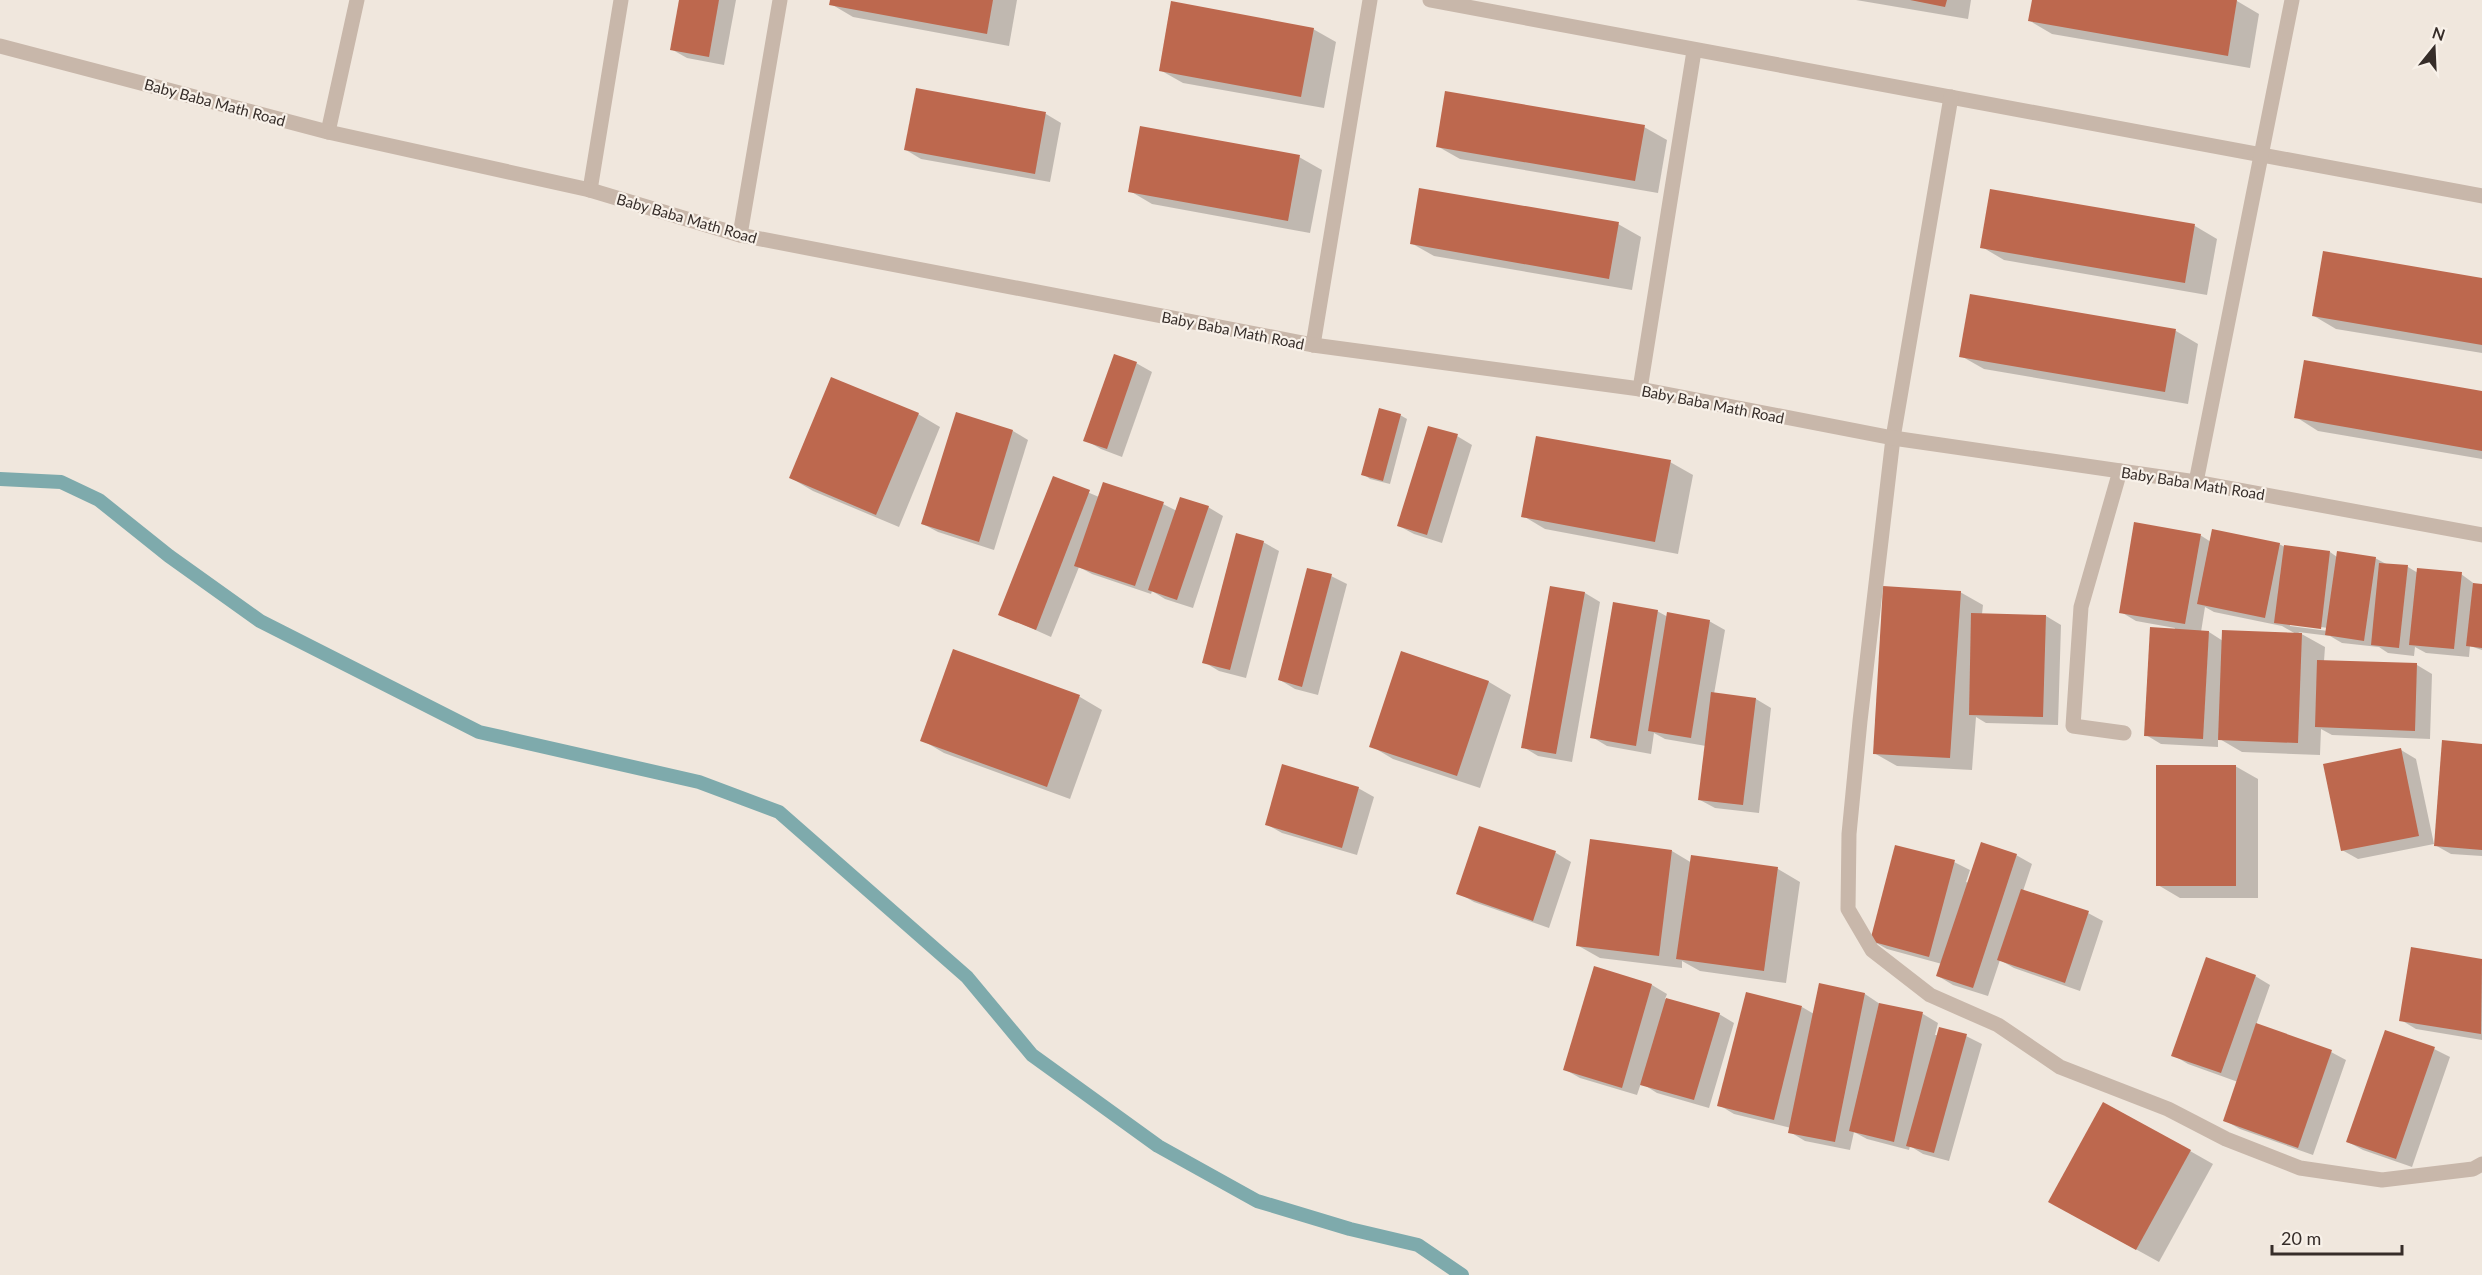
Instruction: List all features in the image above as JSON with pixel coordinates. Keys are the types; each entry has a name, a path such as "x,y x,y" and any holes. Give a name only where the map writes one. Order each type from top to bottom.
{"street":[{"path":"328,132 357,0"},
{"path":"590,190 621,0"},
{"path":"740,236 780,0"},
{"path":"1313,345 1370,0"},
{"path":"1430,0 2482,196"},
{"path":"2196,482 2292,0"},
{"name":"Baby Baba Math Road","path":"0,46 328,132 590,190 740,236 1313,345 1640,390 1893,438 2196,482 2482,535"},
{"path":"1640,390 1694,51"},
{"path":"1951,97 1893,438 1860,721 1850,834 1848,909 1872,950 1930,995 1998,1025 2060,1067 2168,1109 2226,1139 2300,1168 2382,1180 2473,1169 2482,1164"},
{"path":"2120,471 2081,607 2073,726 2124,733"}],"building":[{"path":"679,0 719,0 709,57 670,50"},
{"path":"830,0 993,0 987,34 829,5"},
{"path":"1910,0 1947,0 1945,7"},
{"path":"2032,0 2237,0 2228,56 2028,21"},
{"path":"1171,1 1314,28 1301,97 1159,71"},
{"path":"916,88 1046,112 1035,174 904,150"},
{"path":"1445,91 1645,125 1635,181 1436,147"},
{"path":"1140,126 1300,155 1288,221 1128,192"},
{"path":"1419,188 1619,222 1609,279 1410,244"},
{"path":"1990,189 2195,224 2185,283 1980,248"},
{"path":"2323,251 2482,278 2482,345 2312,316"},
{"path":"1970,294 2176,329 2165,392 1959,357"},
{"path":"1114,354 1137,362 1107,449 1083,441"},
{"path":"2304,360 2482,391 2482,451 2294,418"},
{"path":"831,377 919,413 876,515 789,478"},
{"path":"1379,408 1401,414 1383,481 1361,475"},
{"path":"956,412 1013,430 979,542 921,524"},
{"path":"1428,426 1458,434 1427,535 1397,526"},
{"path":"1536,436 1671,460 1655,542 1521,517"},
{"path":"1053,476 1090,490 1036,630 998,615"},
{"path":"1103,482 1164,502 1135,586 1074,566"},
{"path":"1180,497 1209,506 1177,600 1148,590"},
{"path":"2134,522 2201,534 2185,624 2119,613"},
{"path":"2212,529 2280,543 2265,618 2197,604"},
{"path":"1236,533 1264,541 1230,670 1202,663"},
{"path":"2284,545 2330,551 2321,629 2274,623"},
{"path":"2337,551 2376,557 2364,641 2325,635"},
{"path":"2379,563 2408,565 2399,648 2371,645"},
{"path":"1307,568 1332,574 1302,687 1278,680"},
{"path":"2417,568 2462,572 2454,649 2409,645"},
{"path":"2473,583 2482,584 2482,648 2466,646"},
{"path":"1550,586 1585,592 1556,754 1521,748"},
{"path":"1883,586 1961,591 1950,758 1873,754"},
{"path":"1613,602 1658,610 1636,746 1590,738"},
{"path":"1667,612 1710,620 1691,738 1648,731"},
{"path":"1971,613 2046,615 2043,717 1969,715"},
{"path":"2150,627 2209,631 2203,739 2144,736"},
{"path":"2222,630 2302,633 2298,743 2218,740"},
{"path":"953,649 1080,695 1047,787 920,741"},
{"path":"1401,651 1489,681 1457,776 1369,747"},
{"path":"2317,660 2417,663 2415,731 2315,727"},
{"path":"1711,692 1756,698 1743,805 1698,800"},
{"path":"2442,740 2482,744 2482,850 2434,846"},
{"path":"2401,748 2419,836 2341,851 2323,764"},
{"path":"1282,764 1359,787 1342,848 1265,825"},
{"path":"2156,765 2236,765 2236,886 2156,886"},
{"path":"1479,826 1556,851 1533,921 1456,894"},
{"path":"1590,839 1672,850 1659,956 1576,946"},
{"path":"1981,842 2017,854 1973,988 1936,976"},
{"path":"1895,845 1955,860 1929,957 1870,941"},
{"path":"1691,855 1778,867 1764,971 1676,959"},
{"path":"2021,889 2089,911 2065,983 1997,960"},
{"path":"2411,947 2482,959 2481,1034 2399,1021"},
{"path":"2206,957 2256,975 2221,1073 2171,1056"},
{"path":"1594,966 1652,984 1622,1088 1563,1070"},
{"path":"1819,983 1865,993 1835,1142 1788,1133"},
{"path":"1746,992 1802,1006 1774,1120 1717,1106"},
{"path":"1666,998 1720,1013 1694,1100 1640,1085"},
{"path":"1879,1003 1923,1012 1894,1142 1849,1131"},
{"path":"2256,1023 2332,1050 2298,1148 2223,1121"},
{"path":"1939,1027 1967,1034 1934,1153 1906,1146"},
{"path":"2385,1030 2435,1047 2396,1159 2346,1142"},
{"path":"2103,1102 2191,1150 2136,1250 2048,1202"}],"waterway":[{"path":"0,479 61,482 99,500 169,556 260,621 479,732 699,782 779,812 967,977 1032,1055 1158,1146 1257,1201 1350,1229 1418,1245 1462,1275"}]}
